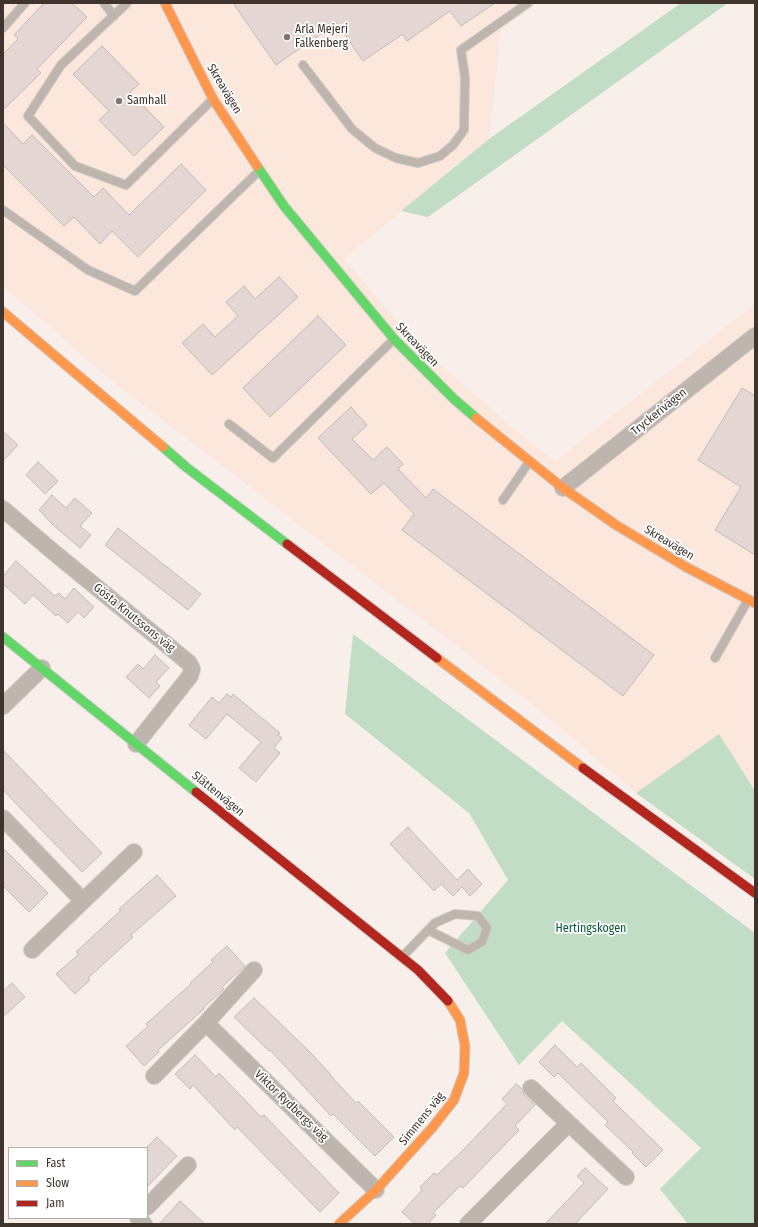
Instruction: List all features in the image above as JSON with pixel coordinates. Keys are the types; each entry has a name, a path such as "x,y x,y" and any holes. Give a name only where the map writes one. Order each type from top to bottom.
{"street":[{"name":"Skreavägen","path":"165,3 213,99 284,206 394,339 454,399 563,488 616,525 686,568 752,601"},
{"path":"3,312 186,467 553,746 755,893"},
{"name":"Tryckerivägen","path":"563,488 755,336"},
{"name":"Gösta Knutssons väg","path":"3,509 189,663 192,669 190,676 136,744"},
{"name":"Slättenvägen","path":"3,637 418,970"},
{"path":"3,706 42,668"},
{"path":"3,818 83,901"},
{"path":"32,950 134,852"},
{"path":"154,1076 206,1023 254,970"},
{"name":"Simmens väg","path":"339,1224 376,1190 432,1128 454,1100 464,1073 465,1046 460,1020 448,1000 418,970"},
{"name":"Viktor Rydbergs väg","path":"206,1023 376,1190"},
{"path":"531,1088 626,1178"},
{"path":"468,1224 568,1124"},
{"path":"148,1206 188,1165"}],"lane":[{"path":"3,28 25,3"},
{"path":"104,3 114,16"},
{"path":"127,3 61,65 28,116 75,166 126,185 213,99"},
{"path":"303,65 352,129 375,148 396,158 418,163 440,156 454,145 464,130 466,78 461,50 528,3"},
{"path":"3,210 88,270 135,291 260,169"},
{"path":"229,424 273,458 394,339"},
{"path":"503,500 529,461"},
{"path":"715,658 752,601"},
{"path":"402,958 428,930 435,923 455,914 478,916 487,928 482,942 468,950 428,930"}],"shaded area":[{"path":"3,3 538,3 501,30 489,139 344,259 420,347 539,450 555,461 755,304 755,791 719,734 636,793 531,703 113,382 3,286"}],"green space":[{"path":"681,3 728,3 428,217 401,211 489,139"},
{"name":"Hertingskogen","path":"353,634 755,933 755,1224 688,1224 660,1189 701,1148 562,1021 519,1065 445,953 508,880 469,813 345,714"},
{"path":"719,734 755,791 755,879 636,793"}],"building":[{"path":"44,3 72,3 87,17 37,69 41,73 3,110 3,54 18,39 14,35"},
{"name":"Arla Mejeri Falkenberg","path":"233,3 495,3 461,26 450,11 407,41 403,34 363,61 337,23 276,65"},
{"name":"Samhall","path":"102,46 139,84 130,92 164,127 134,156 99,120 109,111 73,74"},
{"path":"3,123 23,144 32,135 94,197 103,188 129,215 181,164 206,190 138,257 112,231 100,244 74,217 64,226 3,165"},
{"path":"279,277 298,297 212,375 182,343 203,324 215,337 238,316 226,302 244,286 255,299"},
{"path":"318,316 346,345 270,417 243,388"},
{"path":"742,388 755,396 755,555 715,530 741,487 698,460"},
{"path":"351,407 367,425 352,439 373,460 387,447 403,464 398,469 426,498 433,489 654,655 623,696 402,530 414,514 384,483 371,494 318,438"},
{"path":"3,431 18,445 3,461"},
{"path":"38,462 58,481 45,494 26,475"},
{"path":"52,495 66,508 75,498 92,513 80,526 91,535 80,548 52,524 39,510"},
{"path":"118,528 201,594 188,610 105,545"},
{"path":"16,561 55,596 59,593 65,599 74,588 94,607 84,618 78,612 68,623 58,614 56,616 33,595 25,604 3,584 3,576"},
{"path":"155,655 169,668 156,682 160,686 149,698 126,677 138,664 143,669"},
{"path":"227,694 231,697 233,694 280,733 278,735 282,738 274,748 280,753 256,782 239,768 261,742 227,714 206,739 189,725 212,697 219,703"},
{"path":"3,750 102,853 82,872 3,790"},
{"path":"408,827 457,880 468,869 482,884 470,896 462,887 453,896 441,884 434,891 390,844"},
{"path":"3,848 48,893 29,912 3,886"},
{"path":"157,875 176,896 131,935 133,937 88,978 90,980 75,994 56,974 79,954 76,952 121,910 119,909"},
{"path":"227,946 245,966 222,987 224,989 203,1008 204,1009 158,1050 159,1052 144,1066 126,1046 148,1026 146,1024 191,984 190,983 213,962 211,960"},
{"path":"12,983 25,997 3,1017 3,991"},
{"path":"254,998 311,1053 356,1103 358,1101 394,1137 375,1156 333,1114 331,1116 270,1050 269,1051 234,1017"},
{"path":"555,1045 577,1067 581,1063 616,1098 613,1101 663,1150 646,1167 605,1125 608,1122 558,1073 554,1077 539,1062"},
{"path":"195,1055 216,1077 219,1073 261,1117 264,1115 339,1193 320,1212 237,1127 235,1130 193,1085 190,1089 175,1074"},
{"path":"516,1084 522,1089 524,1095 535,1105 515,1126 519,1130 463,1188 460,1186 433,1213 436,1215 428,1224 415,1224 402,1212 422,1190 420,1187 434,1173 437,1175 507,1104 502,1099"},
{"path":"157,1137 177,1156 148,1186 148,1147"},
{"path":"585,1168 608,1189 575,1224 545,1224 584,1183 577,1176"},
{"path":"180,1201 205,1224 159,1224"}],"traffic: fast":[{"path":"257,166 284,206 394,339 454,399 476,418"},
{"path":"163,447 186,467 287,544"},
{"path":"3,637 196,792"}],"traffic: slow":[{"path":"165,3 213,99 257,166"},
{"path":"3,312 163,447"},
{"path":"476,418 563,488 616,525 686,567 755,603"},
{"path":"437,658 583,768"},
{"path":"339,1224 376,1190 432,1128 454,1100 464,1073 465,1046 460,1020 448,1001"}],"traffic: jam":[{"path":"287,544 437,658"},
{"path":"583,768 755,893"},
{"path":"196,792 418,970 448,1001"}],"place":[{"name":"Arla Mejeri Falkenberg","path":"287,37"},
{"name":"Samhall","path":"119,101"}]}
